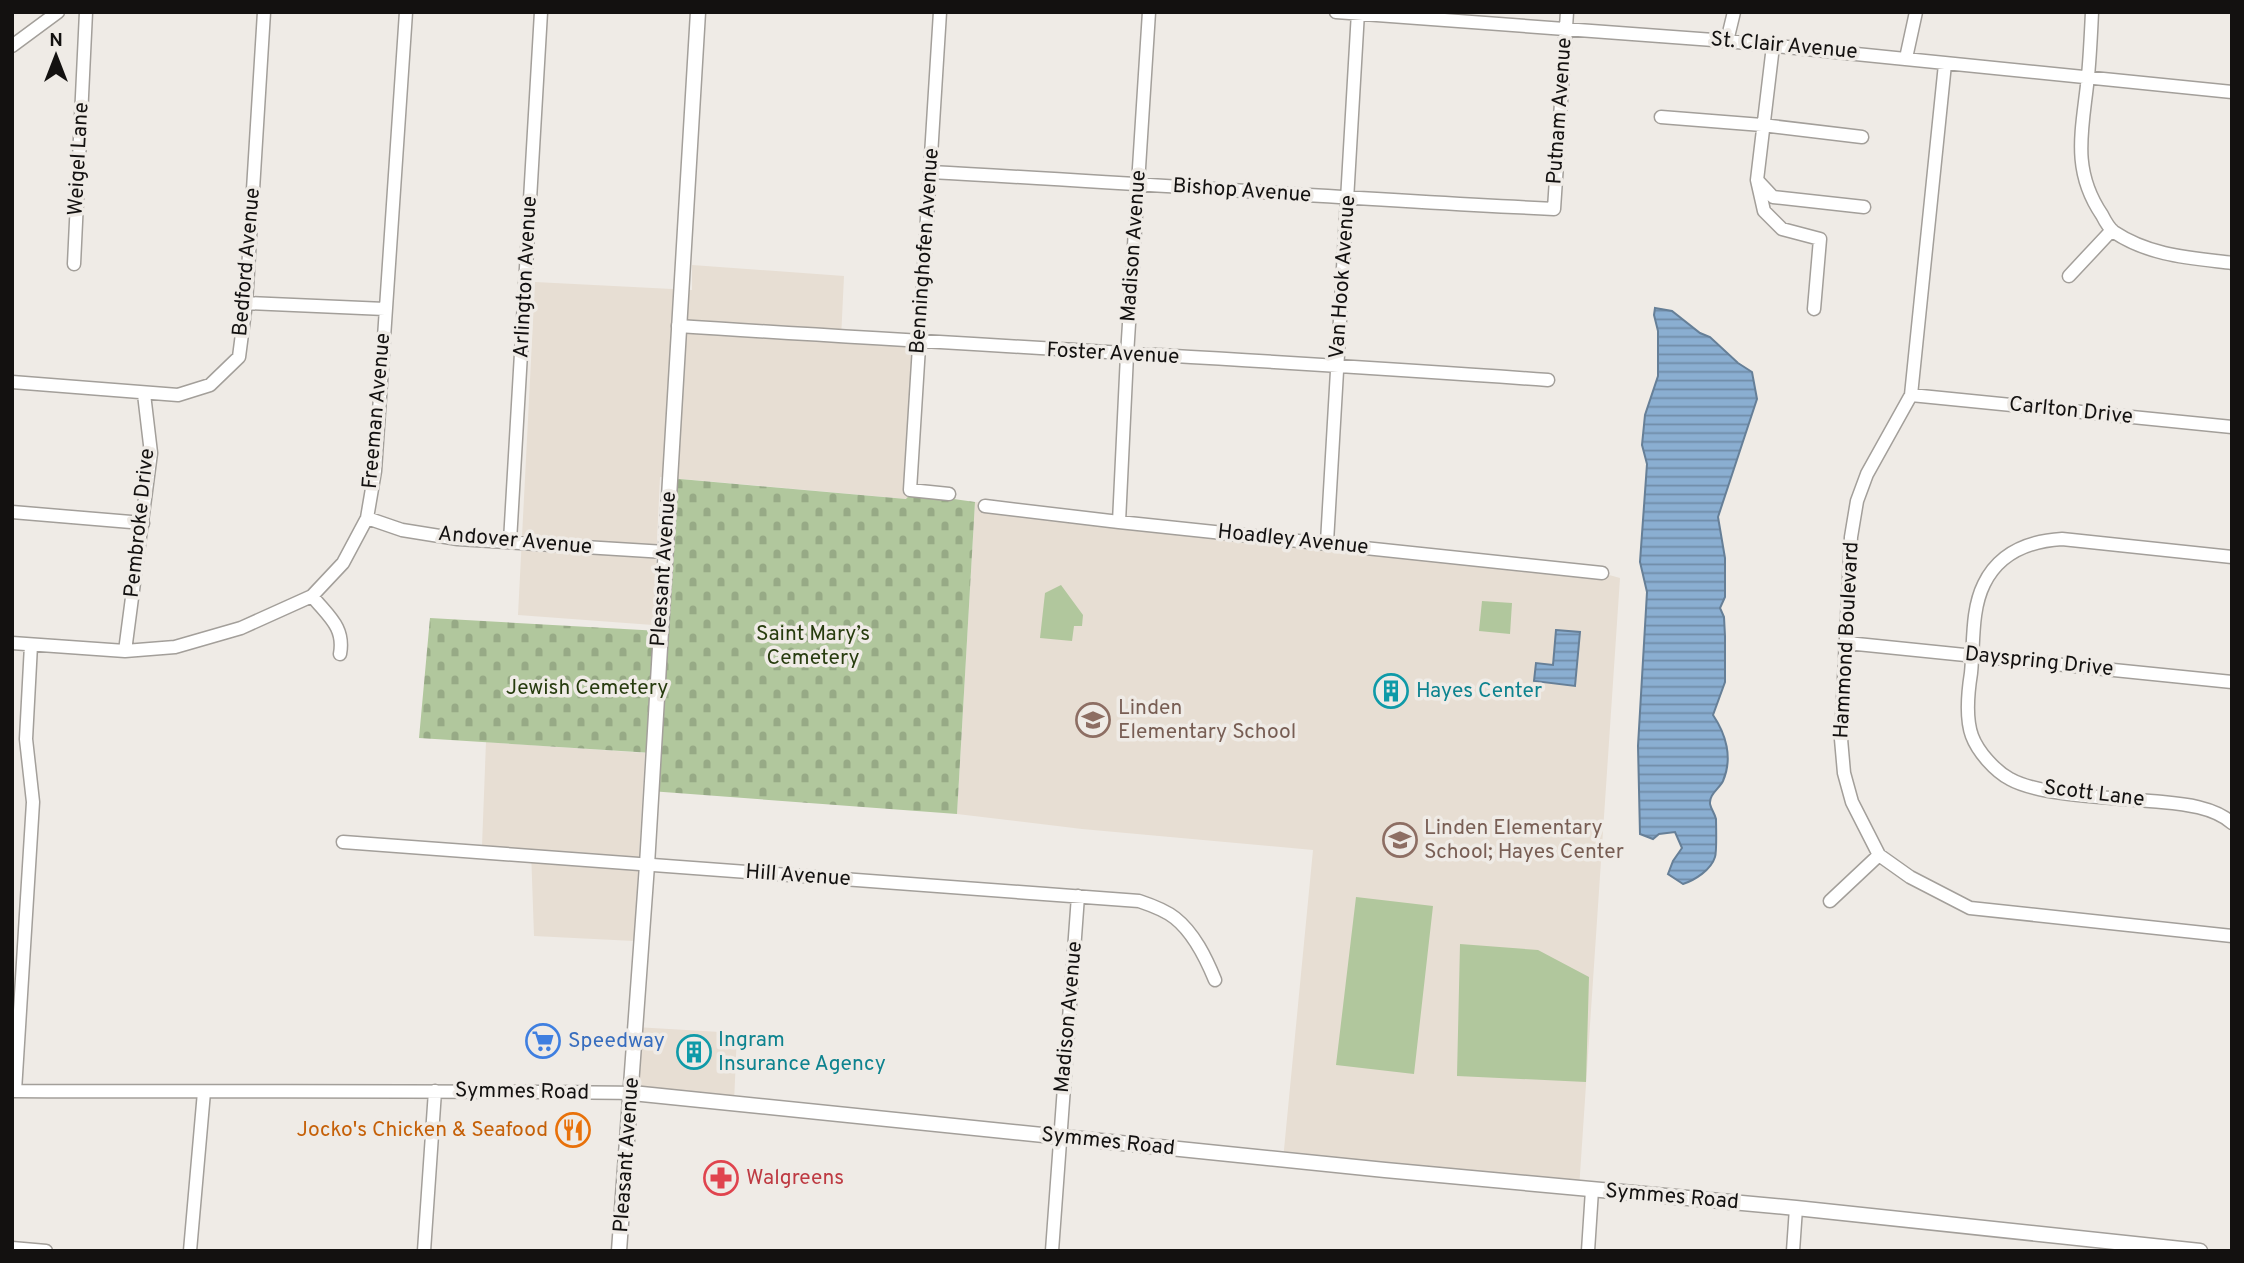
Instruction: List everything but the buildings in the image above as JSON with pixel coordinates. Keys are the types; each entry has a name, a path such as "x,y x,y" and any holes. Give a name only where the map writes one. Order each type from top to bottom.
{"main road":[{"name":"Pleasant Avenue","path":"620,1251 647,865 698,12"},
{"name":"Symmes Road","path":"632,1093 1592,1190 1796,1208 2200,1251"}],"street":[{"path":"12,46 58,12"},
{"name":"Weigel Lane","path":"74,264 86,12"},
{"name":"Bedford Avenue","path":"12,382 178,395 210,385 239,357 246,303 264,12"},
{"name":"Freeman Avenue","path":"12,643 125,651 175,647 241,628 312,596 343,563 367,518 375,471 406,12"},
{"name":"Arlington Avenue","path":"510,541 541,12"},
{"name":"Benninghofen Avenue","path":"940,12 910,490 949,494"},
{"name":"Madison Avenue","path":"1119,522 1149,12"},
{"name":"St. Clair Avenue","path":"1336,12 1727,41 2232,92"},
{"name":"Putnam Avenue","path":"1554,209 1567,12"},
{"path":"1727,41 1734,12"},
{"path":"1906,58 1916,12"},
{"path":"2092,12 2088,78 2080,133 2081,161 2095,205 2112,230 2155,252 2232,263"},
{"name":"Van Hook Avenue","path":"1327,542 1358,13"},
{"path":"1773,46 1757,180 1765,211 1782,229 1820,239 1814,309"},
{"name":"Hammond Boulevard","path":"1945,64 1911,396 1867,474 1857,501 1851,537 1841,739 1844,773 1852,802 1879,855 1910,877 1970,908 2232,936"},
{"path":"1661,117 1862,137"},
{"name":"Bishop Avenue","path":"930,172 1139,183 1349,199 1554,209"},
{"path":"1757,180 1773,197 1864,207"},
{"path":"2069,276 2112,230"},
{"path":"246,303 385,309"},
{"name":"Foster Avenue","path":"678,327 1127,355 1337,365 1548,380"},
{"name":"Pembroke Drive","path":"125,651 151,453 144,394"},
{"name":"Carlton Drive","path":"1911,396 2232,428"},
{"name":"Hoadley Avenue","path":"985,506 1602,573"},
{"path":"12,512 143,523"},
{"name":"Andover Avenue","path":"367,518 402,530 436,535 665,552"},
{"name":"Scott Lane","path":"2232,556 2062,539 2045,540 2020,547 1994,568 1981,590 1967,701 1972,736 1987,760 2010,779 2047,791 2180,804 2207,810 2232,823"},
{"path":"312,596 340,630 340,654"},
{"name":"Dayspring Drive","path":"1847,643 2232,682"},
{"path":"14,1091 33,802 26,739 31,645"},
{"name":"Hill Avenue","path":"343,842 1139,901 1174,916 1200,948 1215,980"},
{"path":"1830,901 1879,855"},
{"name":"Madison Avenue","path":"1052,1251 1078,896"},
{"name":"Symmes Road","path":"14,1091 632,1093"},
{"path":"424,1251 435,1091"},
{"path":"190,1251 204,1092"},
{"path":"1588,1251 1592,1190"},
{"path":"1793,1251 1796,1208"},
{"path":"12,1248 46,1251"}],"shaded area":[{"path":"692,265 844,276 841,339 915,344 907,499 660,477 653,625 518,615 535,282 692,290"},
{"name":"Linden Elementary School; Hayes Center","path":"975,502 1119,522 1602,573 1620,578 1579,1189 1283,1160 1313,850 1082,829 957,814"},
{"path":"486,742 645,753 634,941 534,936 531,850 482,846"},
{"path":"635,1027 737,1033 734,1103 632,1093"}],"green space":[{"name":"Saint Mary’s Cemetery","path":"669,478 906,499 911,493 975,502 957,814 650,791 652,753 419,738 430,618 660,631"},
{"path":"1061,585 1083,615 1082,626 1074,626 1072,641 1040,638 1045,593"},
{"path":"1482,601 1512,603 1510,634 1479,631"},
{"path":"1356,897 1433,906 1414,1074 1336,1065"},
{"path":"1460,944 1538,950 1589,977 1586,1082 1457,1076"}],"water":[{"path":"1655,308 1672,311 1700,333 1710,337 1752,372 1757,399 1718,517 1725,558 1725,597 1720,608 1724,617 1725,682 1713,715 1725,738 1728,755 1723,781 1710,800 1716,819 1716,854 1706,870 1683,884 1668,874 1682,848 1675,832 1659,834 1653,839 1640,834 1638,746 1647,592 1640,562 1647,464 1642,445 1645,415 1658,376"},
{"path":"1556,630 1580,632 1575,686 1534,681 1536,663 1553,665"}],"place":[{"name":"Hayes Center","path":"1391,691"},
{"name":"Linden Elementary School","path":"1093,720"},
{"name":"Linden Elementary School; Hayes Center","path":"1400,840"},
{"name":"Speedway","path":"543,1041"},
{"name":"Ingram Insurance Agency","path":"694,1052"},
{"name":"Jocko's Chicken & Seafood","path":"573,1130"},
{"name":"Walgreens","path":"721,1178"}],"park label":[{"name":"Jewish Cemetery","path":"587,688"}]}
